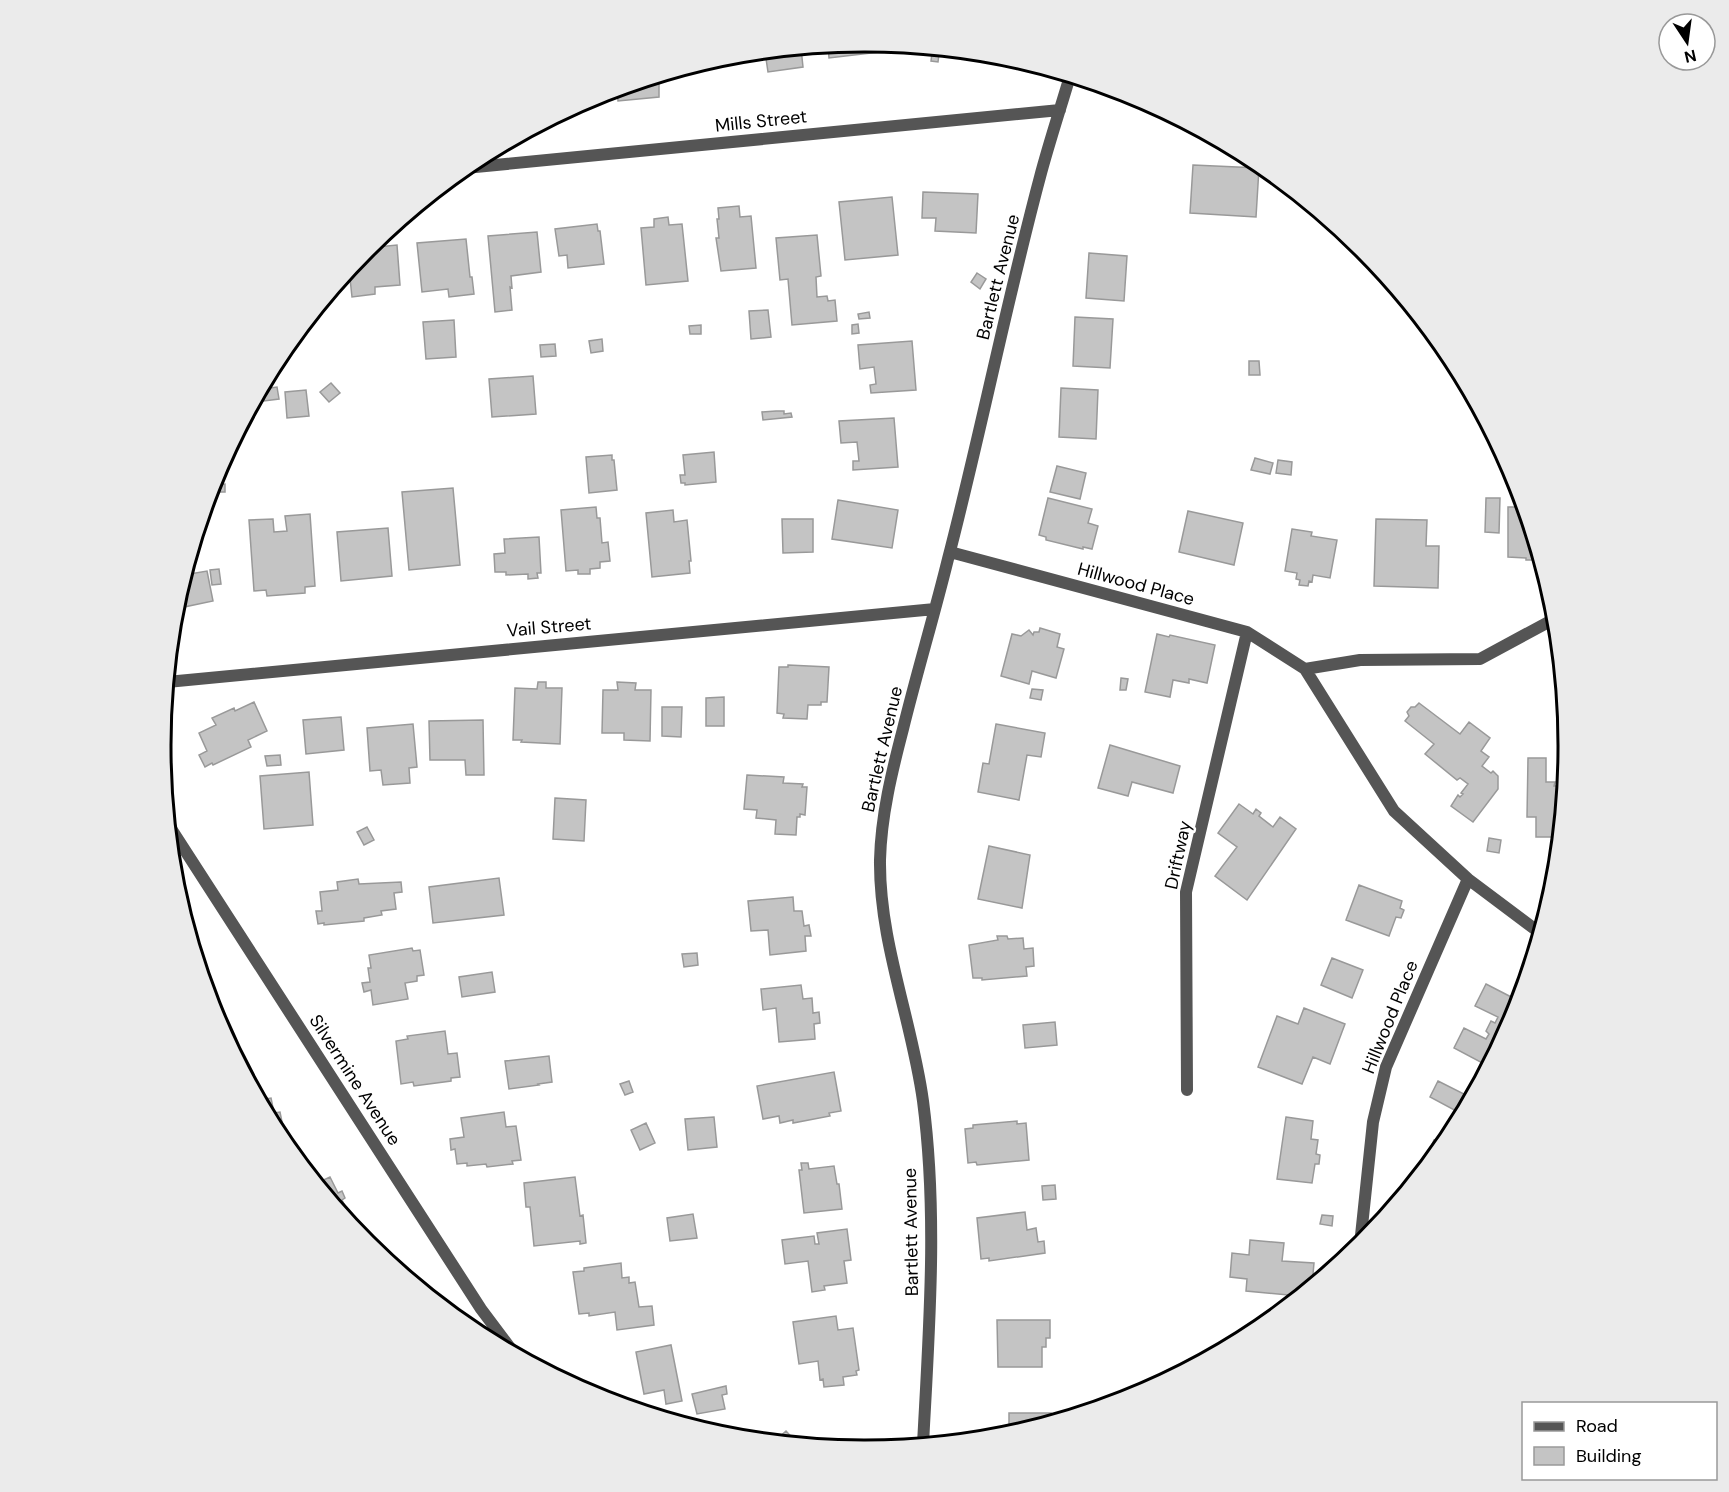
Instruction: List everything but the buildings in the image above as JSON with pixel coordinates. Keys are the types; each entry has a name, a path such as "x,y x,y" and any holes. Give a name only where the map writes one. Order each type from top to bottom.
{"street":[{"name":"Bartlett Avenue","path":"923,1437 932,1243 929,1168 922,1097 891,954 881,895 880,857 884,817 892,770 950,552 1038,186 1068,83"},
{"name":"Mills Street","path":"484,166 1060,110"},
{"name":"Hillwood Place","path":"950,552 1247,632 1305,669 1394,811 1468,879 1533,928"},
{"name":"Vail Street","path":"174,681 935,609"},
{"path":"1305,669 1360,660 1480,659 1547,623"},
{"name":"Driftway","path":"1187,1090 1186,892 1247,632"},
{"name":"Silvermine Avenue","path":"177,838 481,1309 502,1337"},
{"name":"Hillwood Place","path":"1362,1229 1373,1122 1386,1067 1468,879"}]}
